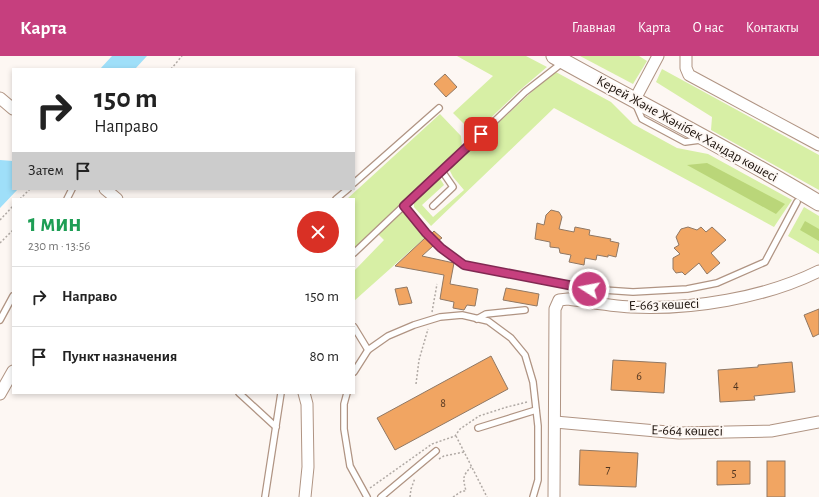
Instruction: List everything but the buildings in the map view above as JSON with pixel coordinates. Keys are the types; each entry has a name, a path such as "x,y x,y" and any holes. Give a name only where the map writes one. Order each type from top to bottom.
{"main road":[{"name":"Керей Және Жәнібек Хандар көшесі","path":"559,59 706,139 819,203"}],"street":[{"path":"634,101 658,56"},
{"path":"686,56 686,68 690,75 819,145"},
{"path":"0,98 12,108"},
{"name":"Е-663 көшесі","path":"554,497 555,309 559,300 568,299 630,307 670,308 701,304 770,290 819,271"},
{"path":"0,394 12,373"},
{"path":"304,394 307,404 308,467 304,497"},
{"name":"Е-664 көшесі","path":"555,422 679,433 770,430 819,422"}],"lane":[{"path":"355,252 559,59"},
{"path":"355,182 439,108"},
{"path":"433,206 453,187 442,171"},
{"path":"337,198 347,190"},
{"path":"404,206 441,248 464,265 589,289 633,292 686,289 717,283 765,262 797,202"},
{"path":"0,320 12,298"},
{"path":"477,319 486,314 525,310"},
{"path":"355,370 368,350 388,336 414,325 440,317 462,316 488,322 510,338 524,355 533,382 538,426 538,480 533,497"},
{"path":"355,329 368,350"},
{"path":"240,394 276,427"},
{"path":"265,497 281,394"},
{"path":"347,394 344,404 344,429 350,466 365,495"},
{"path":"478,428 536,410"},
{"path":"381,497 436,451"}],"path":[{"path":"171,68 182,56"},
{"path":"21,198 29,190"},
{"path":"0,220 12,207"},
{"path":"0,242 12,231"},
{"path":"416,384 419,360 431,320 437,284"},
{"path":"365,495 432,444 455,436 460,429 479,416 507,407 535,401"},
{"path":"455,436 487,497"},
{"path":"437,460 444,456 464,452"},
{"path":"453,497 462,491 466,491 463,480 464,474 471,467"},
{"path":"410,497 411,489 417,473"}],"green space":[{"path":"457,56 526,56 547,67 520,90 475,133 471,131 453,113 493,76"},
{"path":"580,56 639,56 647,61 633,84"},
{"path":"662,69 819,155 819,190 711,130 712,117 656,82"},
{"path":"554,71 611,102 633,124 677,148 708,154 792,200 774,227 554,108 431,226 414,207 414,201 404,210 428,235 355,300 355,270 384,240 378,234 439,177 444,185 422,205 433,217 464,190 453,177 449,169"},
{"path":"440,114 461,136 462,146 355,248 355,198 348,198"},
{"path":"707,163 785,204 776,214 687,165"},
{"path":"804,207 819,216 819,254 788,236"},
{"path":"805,221 819,229 819,241 800,230"}],"water":[{"path":"112,56 147,56 136,68 101,68"},
{"path":"0,160 12,161 12,190 17,190 0,208"}],"route":[{"path":"481,134 404,206 426,233 441,248 464,265 589,289"}]}
